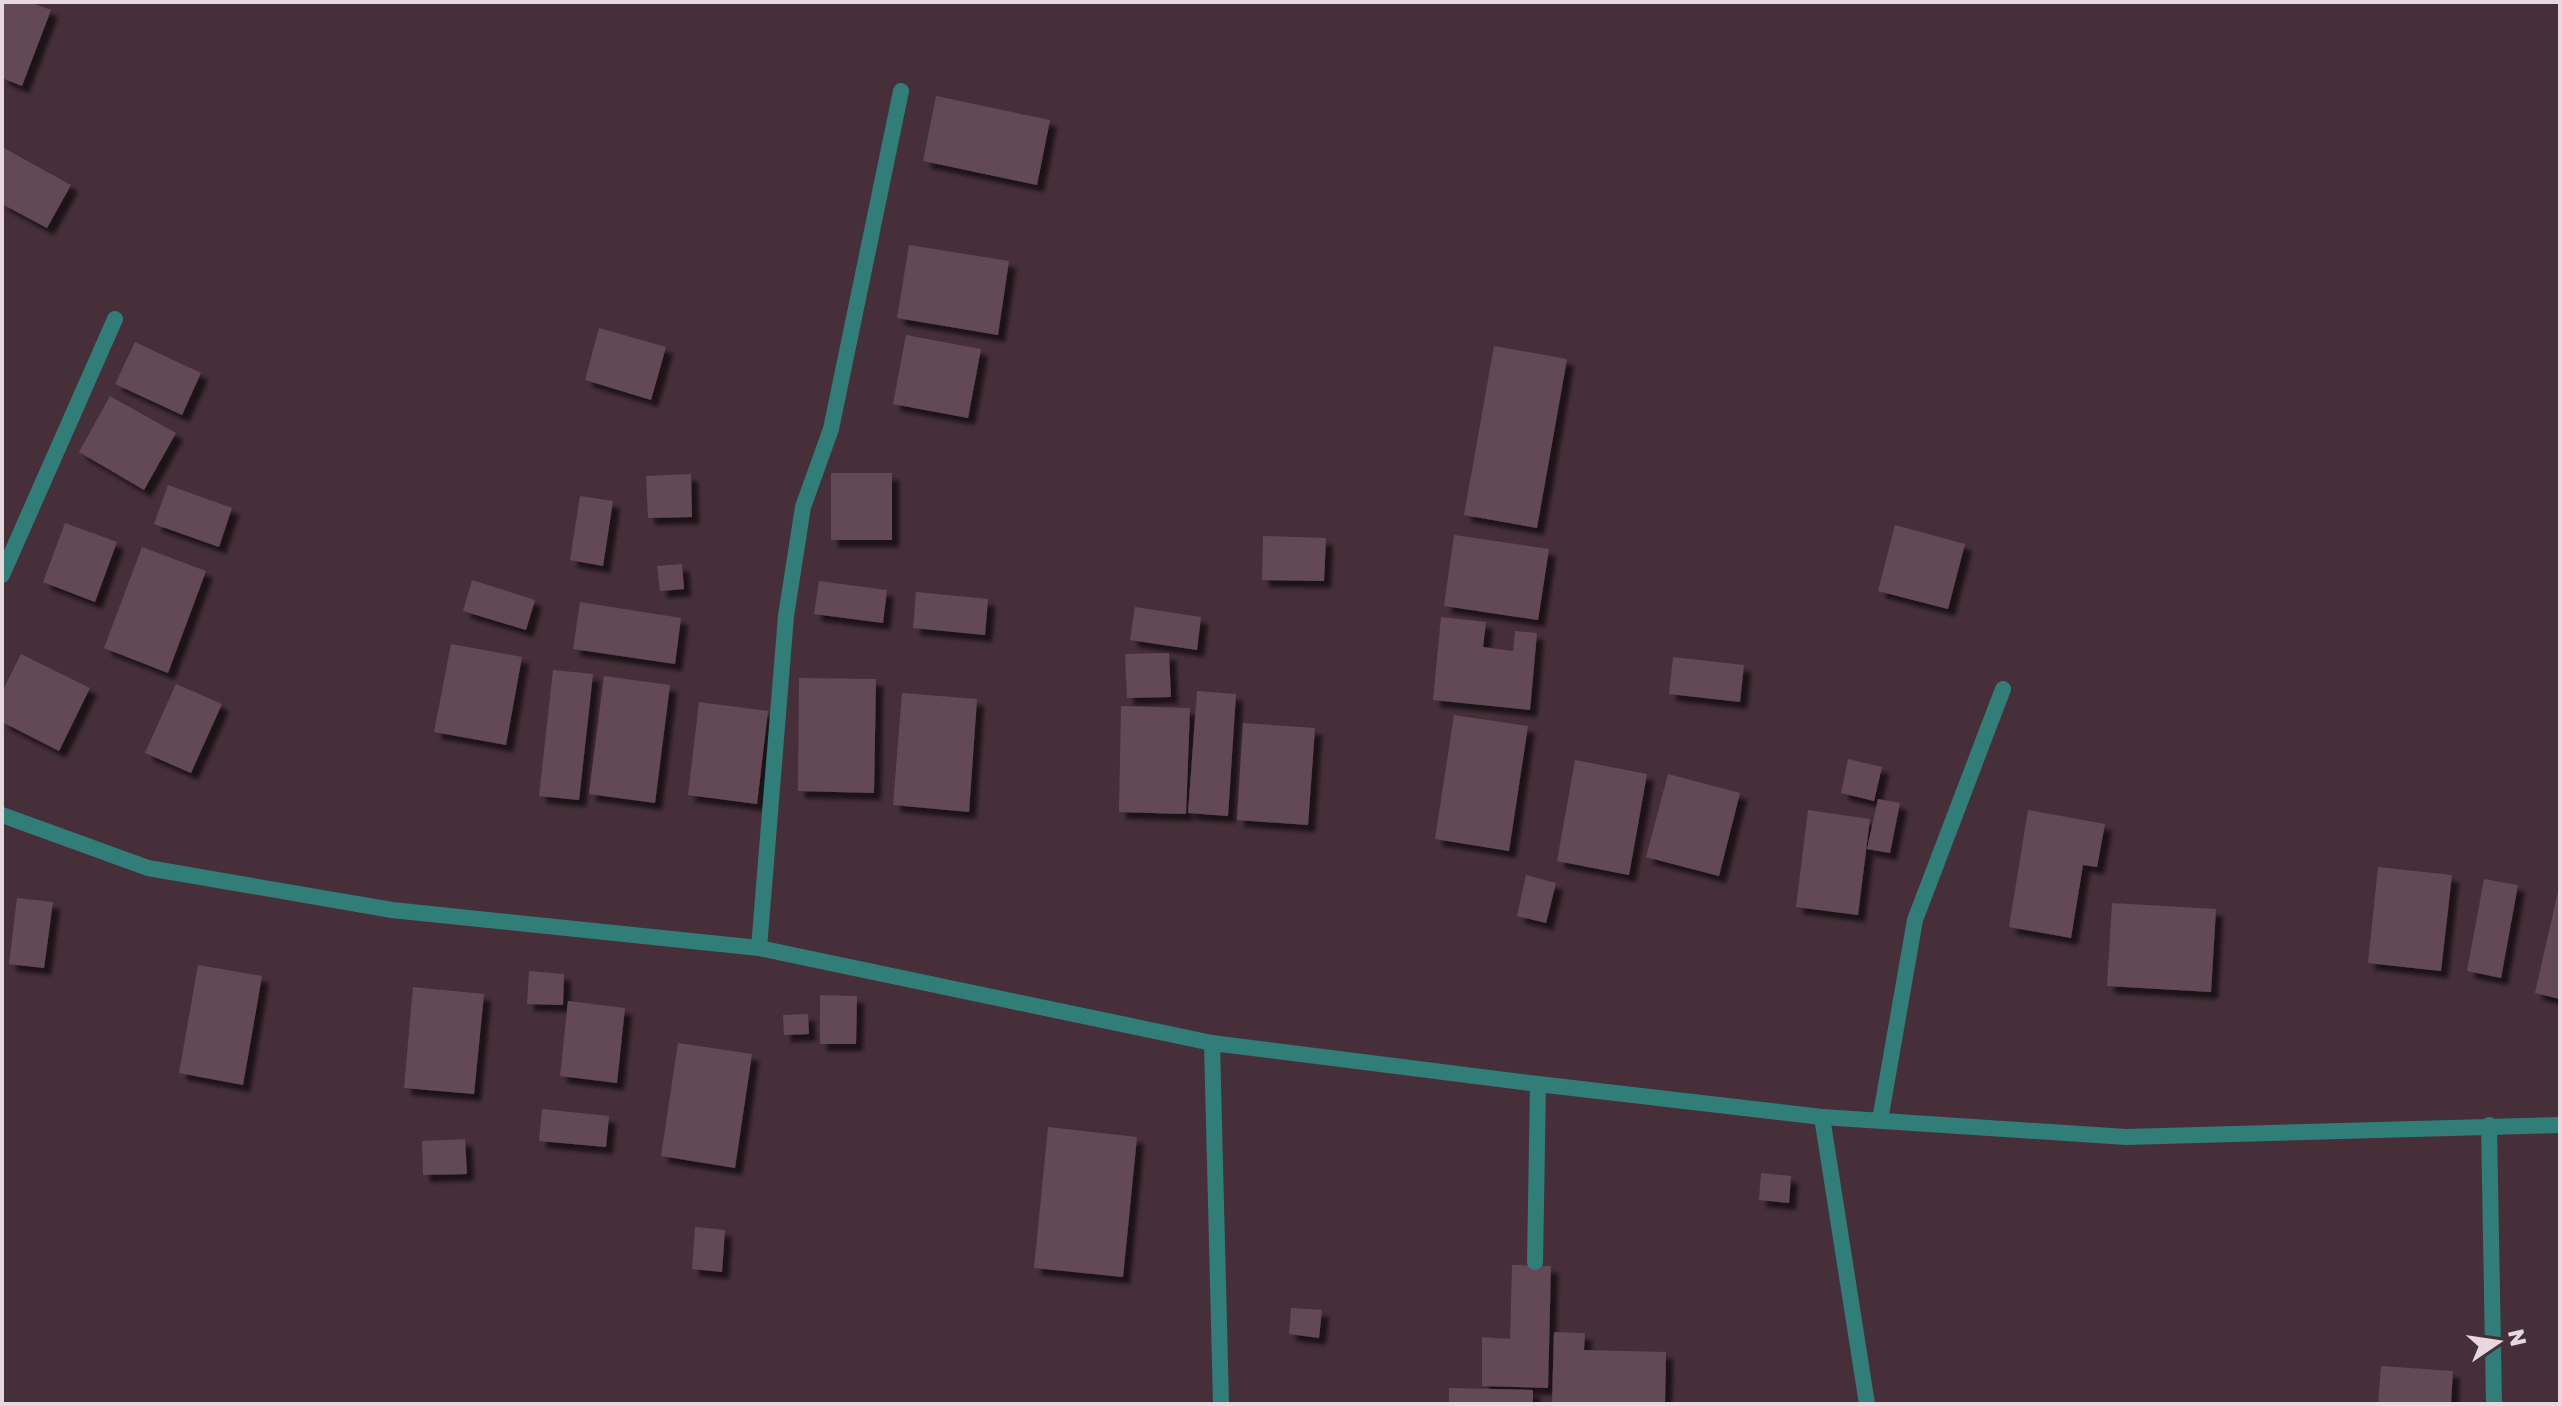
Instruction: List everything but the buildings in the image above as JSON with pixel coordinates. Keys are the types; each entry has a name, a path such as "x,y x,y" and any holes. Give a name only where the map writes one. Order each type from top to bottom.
{"street":[{"path":"759,948 786,616 801,522 831,429 901,91"},
{"path":"2,575 115,319"},
{"path":"1880,1120 1915,920 2003,689"},
{"path":"2,815 148,868 392,910 759,948 1212,1043 1538,1084 1822,1117 2126,1137 2560,1125"},
{"path":"1212,1043 1221,1404"},
{"path":"1535,1262 1538,1084"},
{"path":"1822,1117 1867,1404"},
{"path":"2489,1125 2494,1404"}]}
